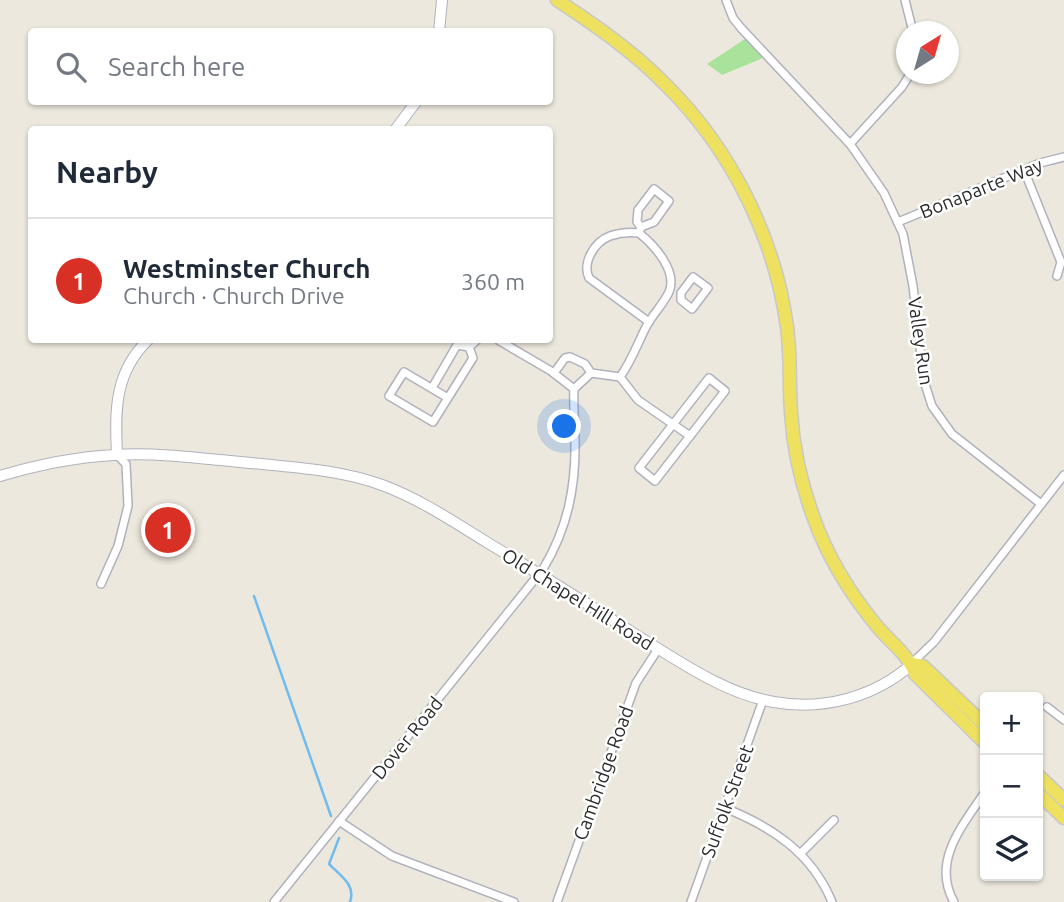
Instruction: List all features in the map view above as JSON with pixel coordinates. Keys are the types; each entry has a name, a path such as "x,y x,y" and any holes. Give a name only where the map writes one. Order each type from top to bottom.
{"main road":[{"path":"557,0 617,43 666,84 703,127 728,163 765,238 779,284 787,326 795,447 803,486 829,556 876,626 912,664 915,674 980,738"},
{"path":"912,664 923,666 980,720"},
{"path":"1043,780 1064,800"},
{"path":"1043,798 1064,818"}],"street":[{"path":"439,28 442,0"},
{"name":"Valley Run","path":"726,0 733,18 741,28 850,144 884,192 898,222 907,251 924,381 932,406 952,434 1041,504"},
{"path":"905,0 910,21"},
{"path":"850,144 903,84"},
{"path":"397,126 414,105"},
{"name":"Bonaparte Way","path":"898,222 1064,156"},
{"path":"1024,170 1061,262 1057,276"},
{"path":"620,377 649,322 670,290 670,278 663,260 640,230 637,222 638,209 653,189 668,201 653,222 640,230 601,241 591,254 586,268 589,278 649,322"},
{"path":"670,290 681,293"},
{"path":"101,584 118,547 128,506 126,464 117,454 115,417 120,384 130,360 145,343"},
{"path":"469,347 474,343"},
{"path":"507,343 574,389 591,373"},
{"path":"432,388 457,345 469,347"},
{"path":"448,398 404,372 390,396 433,422 448,398 472,358 469,347"},
{"path":"554,373 565,358 570,357 585,364 591,373 620,377 638,400 690,436"},
{"path":"709,378 725,391 690,436 655,481 639,468 709,378"},
{"name":"Dover Road","path":"274,902 539,574 557,545 570,506 575,475 574,389"},
{"name":"Old Chapel Hill Road","path":"0,476 75,458 117,454 170,455 339,473 363,479 429,506 707,677 763,700 806,705 846,700 879,687 912,664 934,642 1064,475"},
{"name":"Cambridge Road","path":"557,902 636,683 659,649"},
{"name":"Suffolk Street","path":"691,902 763,700"},
{"path":"1047,707 1064,720"},
{"path":"954,902 946,876 947,857 956,836 980,800"},
{"path":"725,808 769,829 801,853 818,875 832,902"},
{"path":"801,853 834,820"},
{"path":"339,821 391,856 514,902"}],"green space":[{"path":"745,39 763,58 722,75 707,64"}],"waterway":[{"path":"254,596 331,816"},
{"path":"339,838 329,864 349,886 350,902"}],"place":[{"name":"Westminster Church","path":"168,530"}]}
